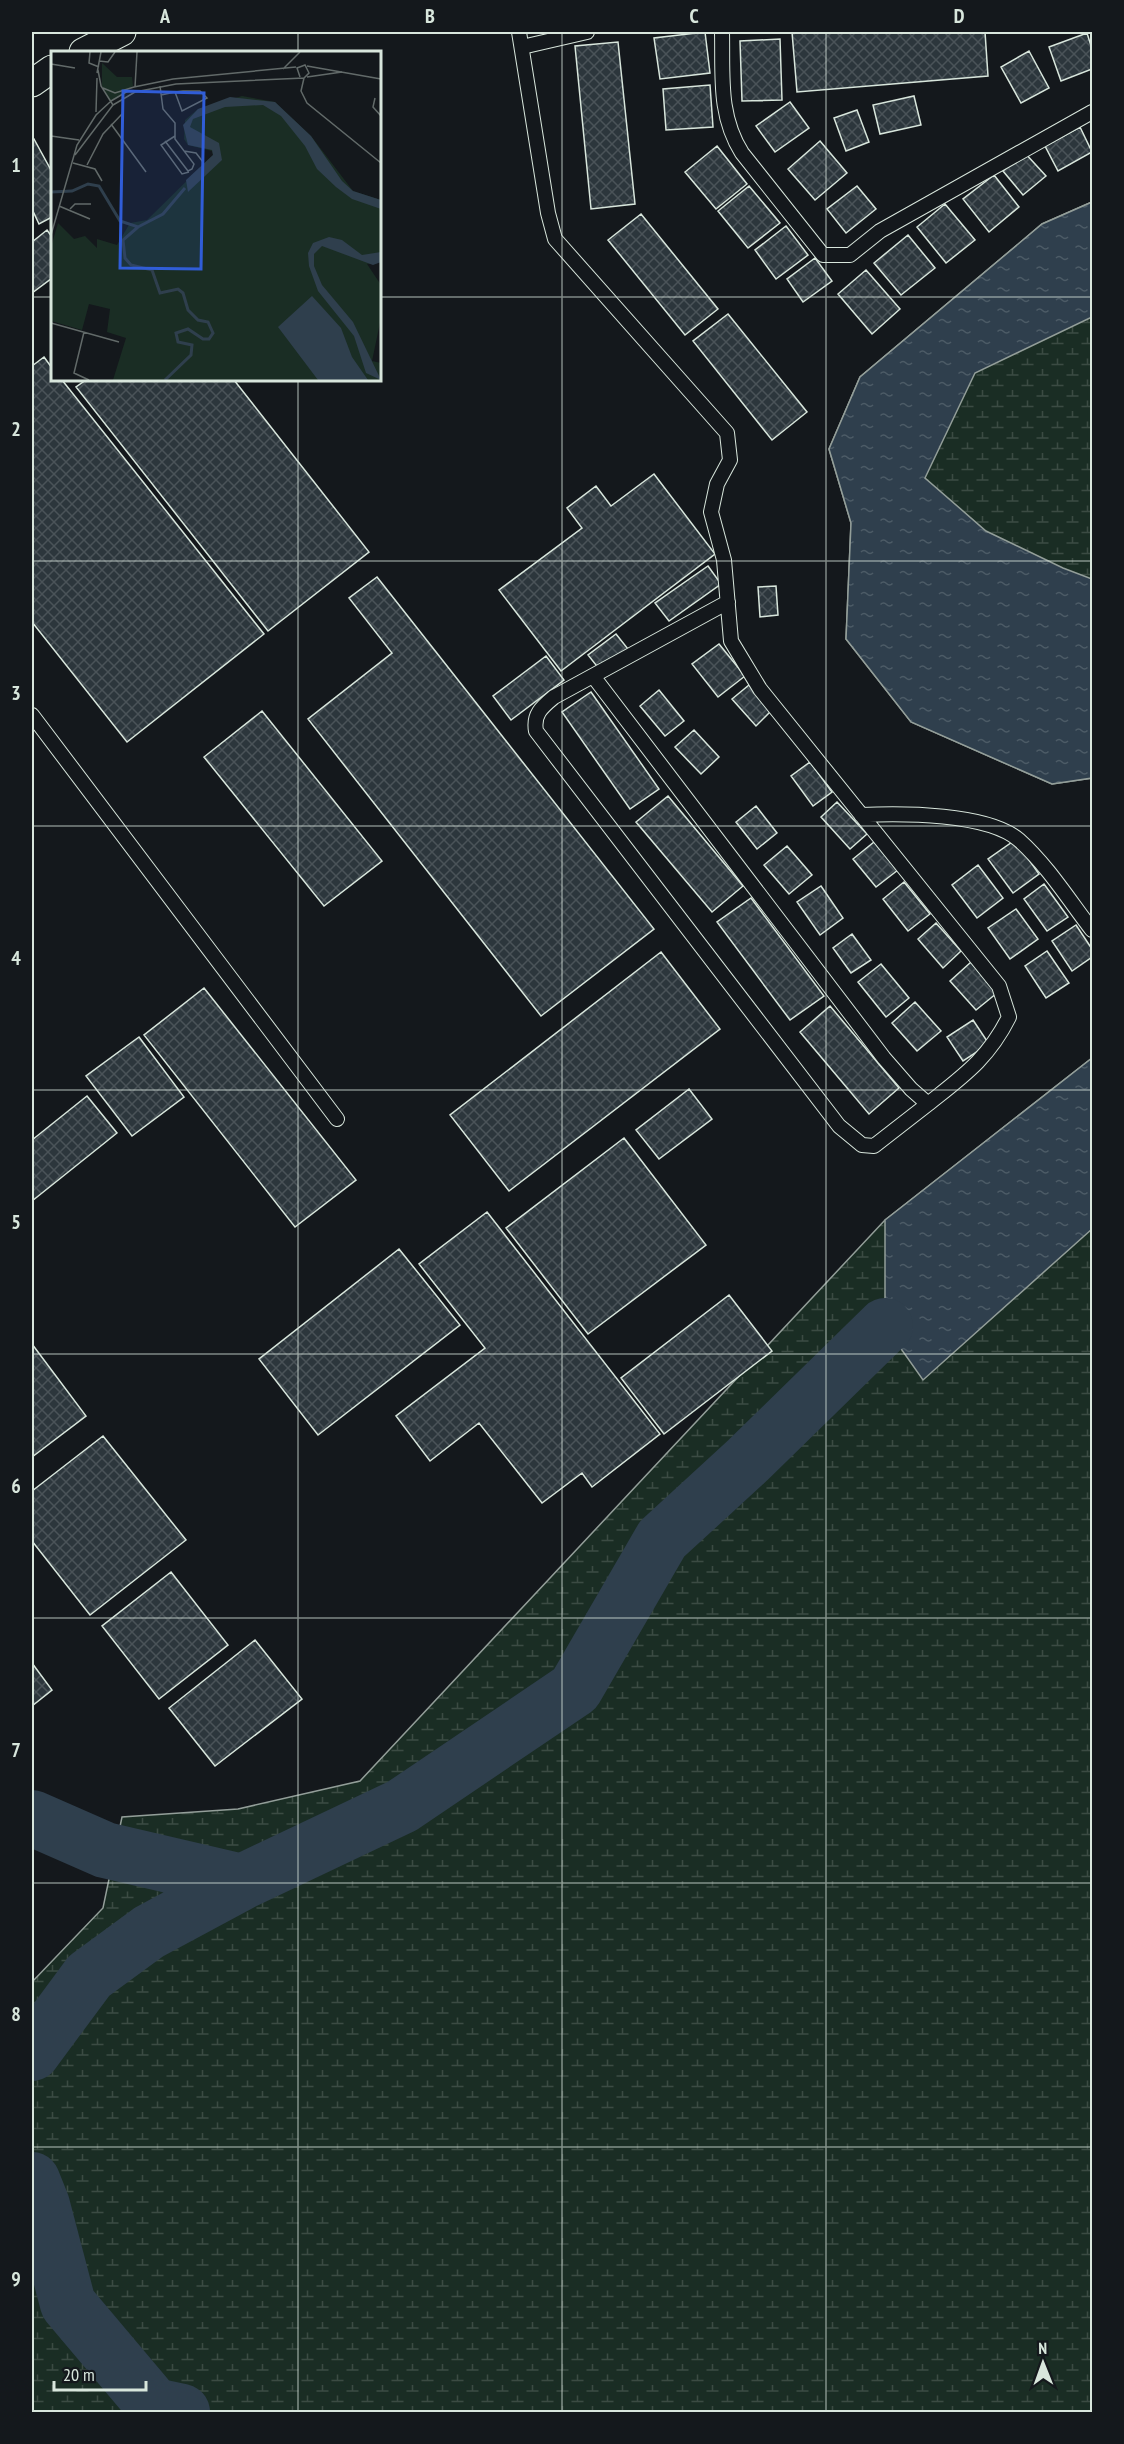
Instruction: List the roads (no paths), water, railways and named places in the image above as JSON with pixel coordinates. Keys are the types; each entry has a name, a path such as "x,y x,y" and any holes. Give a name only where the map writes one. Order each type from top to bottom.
{"street":[{"path":"85,51 122,32"},
{"path":"32,83 51,70"}],"lane":[{"path":"519,32 548,213 555,239 727,433 730,460 717,484 711,512 724,560 728,602 731,641 760,689 999,986 1009,1017 997,1040 977,1065 874,1146 862,1145 839,1126 536,731 536,716 541,707 554,696 728,602"},
{"path":"522,47 587,32"},
{"path":"722,32 723,101 731,136 823,255 850,255 880,231 1092,112"},
{"path":"593,676 884,1058 911,1089 928,1104"},
{"path":"32,715 337,1119"},
{"path":"861,815 913,813 962,819 996,827 1018,839 1092,930"}],"water":[{"path":"1092,202 1092,317 975,373 925,478 986,531 1063,568 1092,579 1092,778 1052,784 911,722 846,639 851,523 829,449 860,377 1042,224"},
{"path":"1092,1058 1092,1229 923,1380 885,1326 885,1220"}],"waterway":[{"path":"32,1818 105,1850 242,1882 402,1806 575,1689 662,1539 748,1460 885,1326"},
{"path":"32,2053 89,1976 149,1932 242,1882"},
{"path":"32,2180 42,2205 68,2304 154,2406 182,2412"}]}
